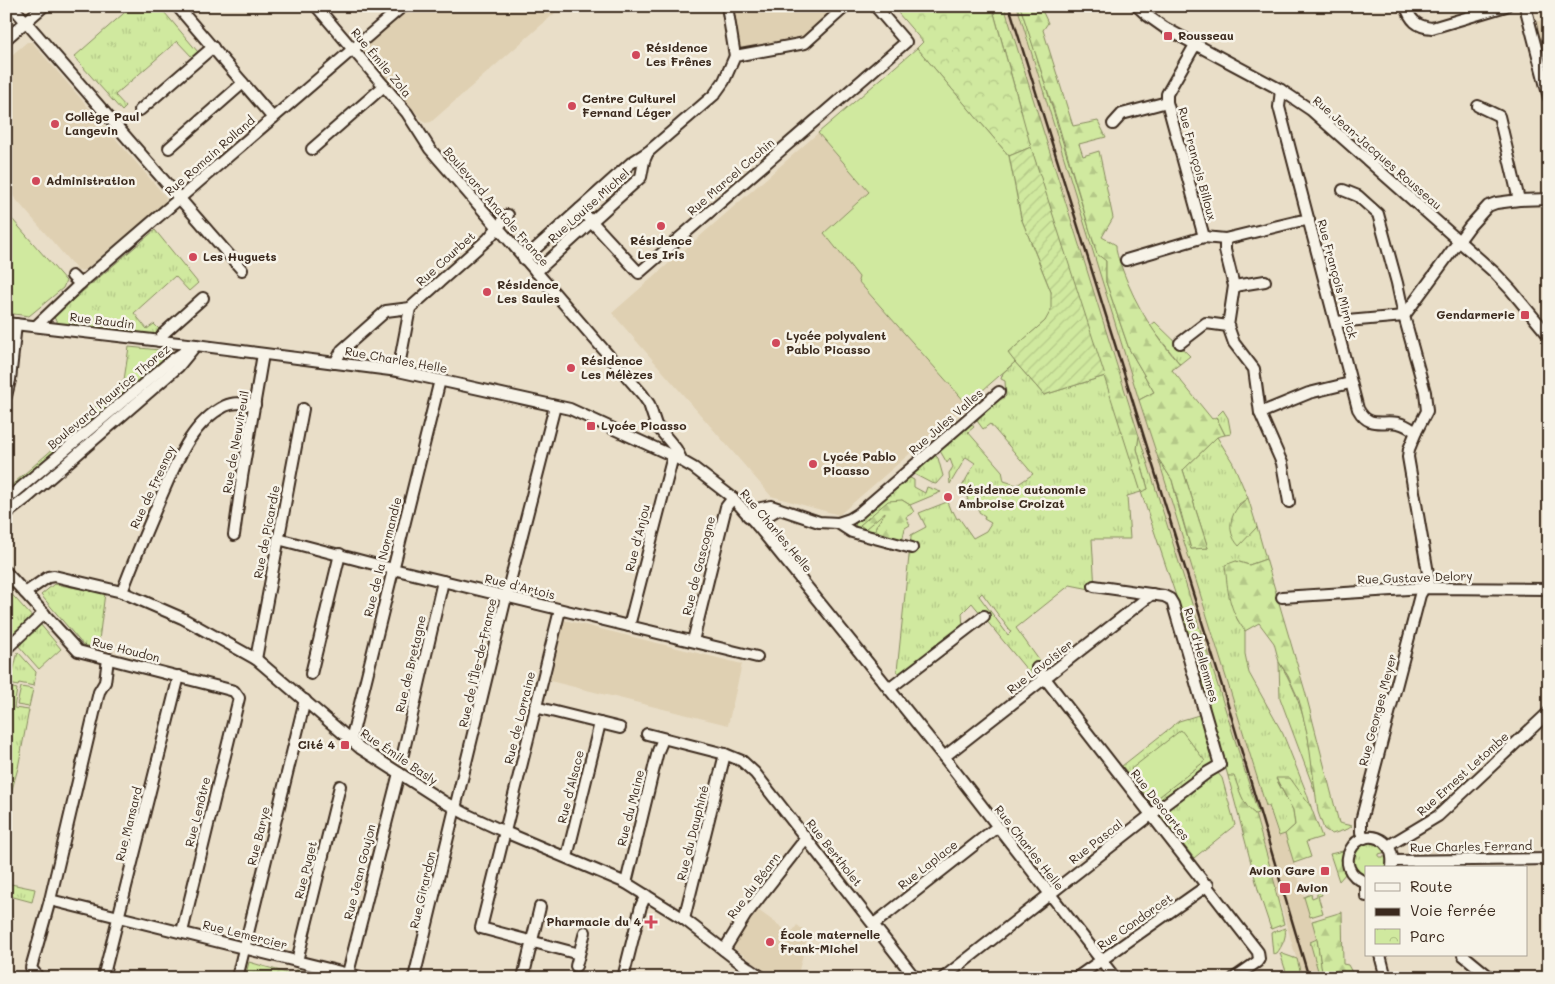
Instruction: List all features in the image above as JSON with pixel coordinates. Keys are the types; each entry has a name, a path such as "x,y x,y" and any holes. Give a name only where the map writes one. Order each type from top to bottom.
{"street":[{"path":"12,6 242,270"},
{"path":"6,39 44,6"},
{"path":"177,6 273,118"},
{"name":"Rue Émile Zola","path":"316,6 416,125 426,144"},
{"name":"Rue Romain Rolland","path":"36,326 80,284 403,6"},
{"path":"727,6 735,56 805,43 846,6"},
{"name":"Rue Marcel Cachin","path":"580,209 639,273 906,42 875,6"},
{"name":"Rue Jean-Jacques Rousseau","path":"1137,6 1157,23 1281,90 1311,110 1460,241 1511,290 1549,336"},
{"path":"1406,6 1413,21 1424,28 1432,28 1506,6"},
{"path":"1525,6 1549,98"},
{"name":"Rue François Billoux","path":"1195,45 1167,94 1167,102 1204,237"},
{"path":"140,110 213,47"},
{"name":"Rue Louise Michel","path":"524,259 631,163 648,152 714,95 724,81 735,56"},
{"path":"169,148 244,83"},
{"path":"312,149 384,86"},
{"name":"Rue François Mirnick","path":"1281,90 1279,107 1358,409 1362,416 1368,420 1381,424 1396,422 1416,432"},
{"path":"1112,124 1122,114 1167,102"},
{"path":"1478,106 1499,116 1519,200"},
{"name":"Boulevard Anatole France","path":"426,144 642,394 649,404 656,425 676,449 678,459"},
{"name":"Rue Louise Michel","path":"536,272 641,177 648,152"},
{"name":"Rue Georges Meyer","path":"1343,190 1358,196 1378,214 1427,404 1427,411 1416,432 1408,457 1429,571 1428,583 1420,595 1361,821 1360,832 1364,838"},
{"path":"1336,322 1404,316 1470,226 1488,206 1519,200 1549,199"},
{"name":"Rue Courbet","path":"410,308 498,228 508,215"},
{"path":"1126,260 1204,237 1225,239 1309,220"},
{"path":"1225,239 1225,250 1234,286 1228,326 1234,343 1254,369 1260,413 1282,463 1289,502"},
{"path":"72,276 80,284"},
{"path":"1234,286 1265,281"},
{"path":"159,341 164,333 204,298"},
{"path":"335,362 342,350 386,311 410,308 398,371"},
{"path":"6,396 10,380 11,323"},
{"name":"Rue Baudin","path":"11,323 196,345"},
{"path":"1180,343 1206,323 1228,326"},
{"name":"Rue Charles Helle","path":"196,345 398,371 570,409 678,459 713,481 733,498 756,525 889,689 1115,978"},
{"name":"Boulevard Maurice Thorez","path":"6,500 172,360 196,345"},
{"name":"Boulevard Maurice Thorez","path":"6,514 178,367 196,345"},
{"name":"Rue de Neuvireuil","path":"234,535 242,477 264,354"},
{"name":"Rue de la Normandie","path":"351,740 440,380"},
{"path":"1260,413 1310,393 1350,383"},
{"name":"Rue Jules Valles","path":"838,523 858,514 999,392"},
{"name":"Rue de Fresnoy","path":"122,592 148,526 179,457 192,436 206,420 225,406 232,403 255,405"},
{"name":"Rue de l'Île-de-France","path":"456,809 506,596 555,406"},
{"name":"Rue de Picardie","path":"256,659 303,409"},
{"path":"650,445 656,425"},
{"name":"Rue d'Anjou","path":"629,626 678,459"},
{"name":"Rue de Gascogne","path":"693,641 726,507 733,498"},
{"path":"748,516 767,506 772,506 778,510 819,522 838,523 852,532 912,548"},
{"path":"756,525 762,519 778,510"},
{"name":"Rue d'Artois","path":"278,539 392,569 757,656"},
{"path":"311,674 340,554"},
{"name":"Rue Houdon","path":"6,572 78,651 234,691 238,698"},
{"name":"Rue Émile Basly","path":"26,593 42,580 54,576 122,592 182,618 256,659 351,740 456,809 505,832 626,883 684,919 763,978"},
{"name":"Rue de Bretagne","path":"403,754 444,581"},
{"name":"Rue d'Hellemmes","path":"1094,586 1164,596 1170,599 1220,765"},
{"name":"Rue Gustave Delory","path":"1282,597 1424,588 1549,589"},
{"name":"Rue Lavoisier","path":"944,758 1152,594"},
{"name":"Rue de Lorraine","path":"533,941 481,928 560,610"},
{"path":"6,648 44,614"},
{"path":"889,689 984,616"},
{"path":"39,978 32,968 99,692 104,682 108,659"},
{"name":"Rue Descartes","path":"1037,668 1208,885 1258,952 1260,959 1234,978"},
{"name":"Rue Mansard","path":"103,978 179,676"},
{"name":"Rue Lenôtre","path":"182,932 238,698"},
{"name":"Rue Barye","path":"237,978 305,700"},
{"path":"536,707 620,728"},
{"name":"Rue Ernest Letombe","path":"1388,846 1438,816 1549,712"},
{"name":"Rue d'Alsace","path":"567,858 600,723"},
{"name":"Rue Bertholet","path":"647,734 725,754 742,762 755,773 915,978"},
{"name":"Rue du Maine","path":"626,883 658,751 664,739"},
{"name":"Rue du Dauphiné","path":"684,919 725,754"},
{"name":"Rue Pascal","path":"942,978 1152,814 1220,765"},
{"name":"Rue Jean Goujon","path":"347,975 399,772"},
{"name":"Rue Puget","path":"297,961 340,786"},
{"name":"Rue Girardon","path":"414,978 456,809"},
{"name":"Rue Laplace","path":"874,924 997,827"},
{"name":"Rue du Béarn","path":"724,950 746,916 806,838"},
{"path":"1365,882 1355,877 1351,872 1348,859 1352,846 1357,842 1364,838 1377,838 1391,850 1392,864"},
{"name":"Rue Charles Ferrand","path":"1392,864 1549,858"},
{"name":"Rue Condorcet","path":"1076,978 1208,885"},
{"path":"623,978 641,906 646,895"},
{"name":"Rue Lemercier","path":"50,900 365,978"},
{"path":"523,978 540,907"},
{"path":"576,966 584,932"},
{"path":"533,941 579,954"},
{"path":"1380,956 1386,978"},
{"path":"1464,956 1491,978"}],"shaded area":[{"path":"411,6 552,6 555,13 431,122 425,123 364,54 364,48"},
{"path":"733,6 839,6 805,37 740,50"},
{"path":"1004,6 1017,6 1266,806 1269,806 1278,836 1285,834 1317,939 1310,943 1320,978 1302,978 1280,902 1278,902 1276,888 1255,814 1258,813"},
{"path":"1549,18 1549,73 1535,22"},
{"name":"Collège Paul Langevin","path":"27,42 32,42 166,197 165,202 85,270 78,271 6,188 6,60"},
{"name":"Lycée polyvalent Pablo Picasso","path":"818,133 869,192 824,233 859,277 858,281 967,404 839,515 771,496 612,313"},
{"path":"564,620 742,664 728,725 550,681"},
{"name":"École maternelle Frank-Michel","path":"758,910 791,934 797,925 808,934 797,978 774,978 731,946"}],"green space":[{"path":"132,6 159,6 198,52 192,57 177,41 115,95 126,107 122,111 74,57"},
{"path":"892,6 992,6 1031,147 1009,156 917,48 923,42"},
{"path":"992,6 1004,6 1139,436 1137,449 1148,489 1141,492 1031,148 1009,156 1022,114"},
{"path":"1017,6 1020,6 1034,48 1097,254 1106,260 1106,282 1129,349 1154,392 1139,400"},
{"path":"1020,6 1040,6 1048,23 1043,30 1073,126 1098,121 1106,137 1079,144 1083,156 1099,151 1113,218 1102,237 1116,245 1117,255 1123,271 1140,308 1162,343 1180,364 1172,370 1212,419 1216,417 1225,435 1217,437 1183,470 1208,548 1191,549 1172,480 1158,458 1139,400 1154,392 1129,349 1106,282 1106,261 1097,254 1058,123"},
{"path":"917,48 1009,156 1021,218 1051,292 1051,310 1045,321 1008,353 1015,362 967,404 858,281 859,277 824,233 869,192 818,133"},
{"path":"1031,147 1105,376 1044,395 1007,353 1045,321 1051,292 1021,218 1009,156"},
{"path":"6,212 66,281 63,288 29,316 6,313"},
{"path":"155,230 198,283 189,291 175,276 134,313 147,329 154,324 161,331 151,336 60,325 54,318 56,314"},
{"path":"1155,322 1190,356 1180,364 1150,326"},
{"path":"129,347 160,350 164,353 164,358 155,369 6,495 6,490 79,426 78,423 124,380"},
{"path":"1015,362 1044,395 1105,376 1141,491 1148,489 1137,449 1139,436 1258,813 1255,814 1247,807 1234,777 1228,776 1175,593 1141,492 1127,496 1130,539 1092,539 1095,590 1070,585 1016,628 1044,667 1032,676 972,603 962,613 963,627 900,676 897,671 911,535 926,527 919,513 947,502 951,512 953,511 957,519 959,518 973,538 986,531 991,523 984,519 985,516 973,506 974,504 959,492 975,463 966,457 950,484 949,473 953,467 950,459 947,463 939,449 970,422 974,427 968,432 1002,471 1004,481 1017,485 1033,474 990,424 983,429 975,418 995,399 1002,399 1006,396 1005,381 1001,379 1003,373","holes":["982,593 1011,632 1008,635 979,596"]},
{"path":"1223,410 1228,418 1231,434 1225,435 1216,417"},
{"path":"1217,437 1233,463 1248,498 1239,504 1239,545 1257,527 1266,559 1249,565 1236,561 1237,619 1245,631 1245,654 1249,673 1283,734 1311,807 1300,794 1276,779 1293,810 1295,825 1285,834 1279,836 1269,806 1266,806 1158,458 1172,480 1191,549 1208,548 1183,470"},
{"path":"934,454 938,458 943,476 936,484 912,473"},
{"path":"908,477 914,480 914,487 925,493 927,487 941,492 910,505 902,500 860,525 865,528 884,511 886,513 876,526 876,535 856,528 855,522"},
{"path":"1248,498 1257,527 1239,546 1234,540 1232,533 1232,520 1237,508"},
{"path":"902,500 910,505 914,512 906,517 910,525 905,528 902,542 876,535 876,526 885,512 865,529 860,525 888,501"},
{"path":"1266,559 1305,691 1339,823 1352,826 1332,834 1324,829 1318,812 1308,737 1299,700 1279,662 1274,643 1259,623 1245,631 1235,615 1230,600 1225,565 1236,561 1249,565"},
{"path":"54,584 105,593 98,648 83,645 41,595"},
{"path":"6,588 34,619 12,638 6,632"},
{"path":"40,624 61,649 39,669 17,644"},
{"path":"18,652 36,672 34,686 19,683 18,686 10,684"},
{"path":"1279,662 1288,677 1301,708 1312,758 1315,792 1280,698"},
{"path":"9,687 17,689 14,708 29,710 18,768 6,811 6,698"},
{"path":"21,687 33,689 29,707 17,705"},
{"path":"1202,714 1214,762 1156,808 1122,766 1179,721"},
{"path":"1181,730 1205,761 1155,800 1131,769"},
{"path":"1217,772 1222,778 1235,825 1194,858 1160,815"},
{"path":"1228,776 1234,776 1244,802 1255,814 1276,888 1284,924 1271,929 1259,893"},
{"path":"1276,778 1290,778 1311,807 1322,837 1306,842 1311,857 1294,863 1285,834 1295,825 1293,810"},
{"path":"1370,841 1379,844 1386,852 1379,854 1379,857 1387,857 1385,866 1365,866 1365,876 1360,873 1356,869 1352,857 1360,844"},
{"path":"1343,851 1341,860 1346,873 1339,881 1330,854"},
{"path":"6,883 35,889 32,902 6,895"},
{"path":"1321,892 1322,895 1318,896 1323,913 1310,917 1304,897 1311,894 1312,898"},
{"path":"1342,912 1343,964 1348,965 1354,976 1323,978 1312,921"},
{"path":"1285,928 1285,938 1277,953 1273,954 1271,933"},
{"path":"1317,939 1323,978 1320,978 1310,942"},
{"path":"1280,953 1297,959 1302,978 1288,978"},
{"path":"249,962 294,975 296,970 328,978 245,978"}],"railway":[{"path":"1009,6 1227,702 1309,978"}],"place":[{"name":"Rousseau","path":"1168,36"},
{"name":"Résidence Les Frênes","path":"636,55"},
{"name":"Centre Culturel Fernand Léger","path":"572,106"},
{"name":"Collège Paul Langevin","path":"55,124"},
{"name":"Administration","path":"36,181"},
{"name":"Résidence Les Iris","path":"661,226"},
{"name":"Les Huguets","path":"193,257"},
{"name":"Résidence Les Saules","path":"487,292"},
{"name":"Gendarmerie","path":"1525,315"},
{"name":"Lycée polyvalent Pablo Picasso","path":"776,343"},
{"name":"Résidence Les Mélèzes","path":"571,368"},
{"name":"Lycée Picasso","path":"591,426"},
{"name":"Lycée Pablo Picasso","path":"813,464"},
{"name":"Résidence autonomie Ambroise Croizat","path":"948,497"},
{"name":"Cité 4","path":"345,745"},
{"name":"Avion Gare","path":"1325,871"},
{"name":"Avion","path":"1285,888"},
{"name":"Pharmacie du 4","path":"651,922"},
{"name":"École maternelle Frank-Michel","path":"770,942"}]}
